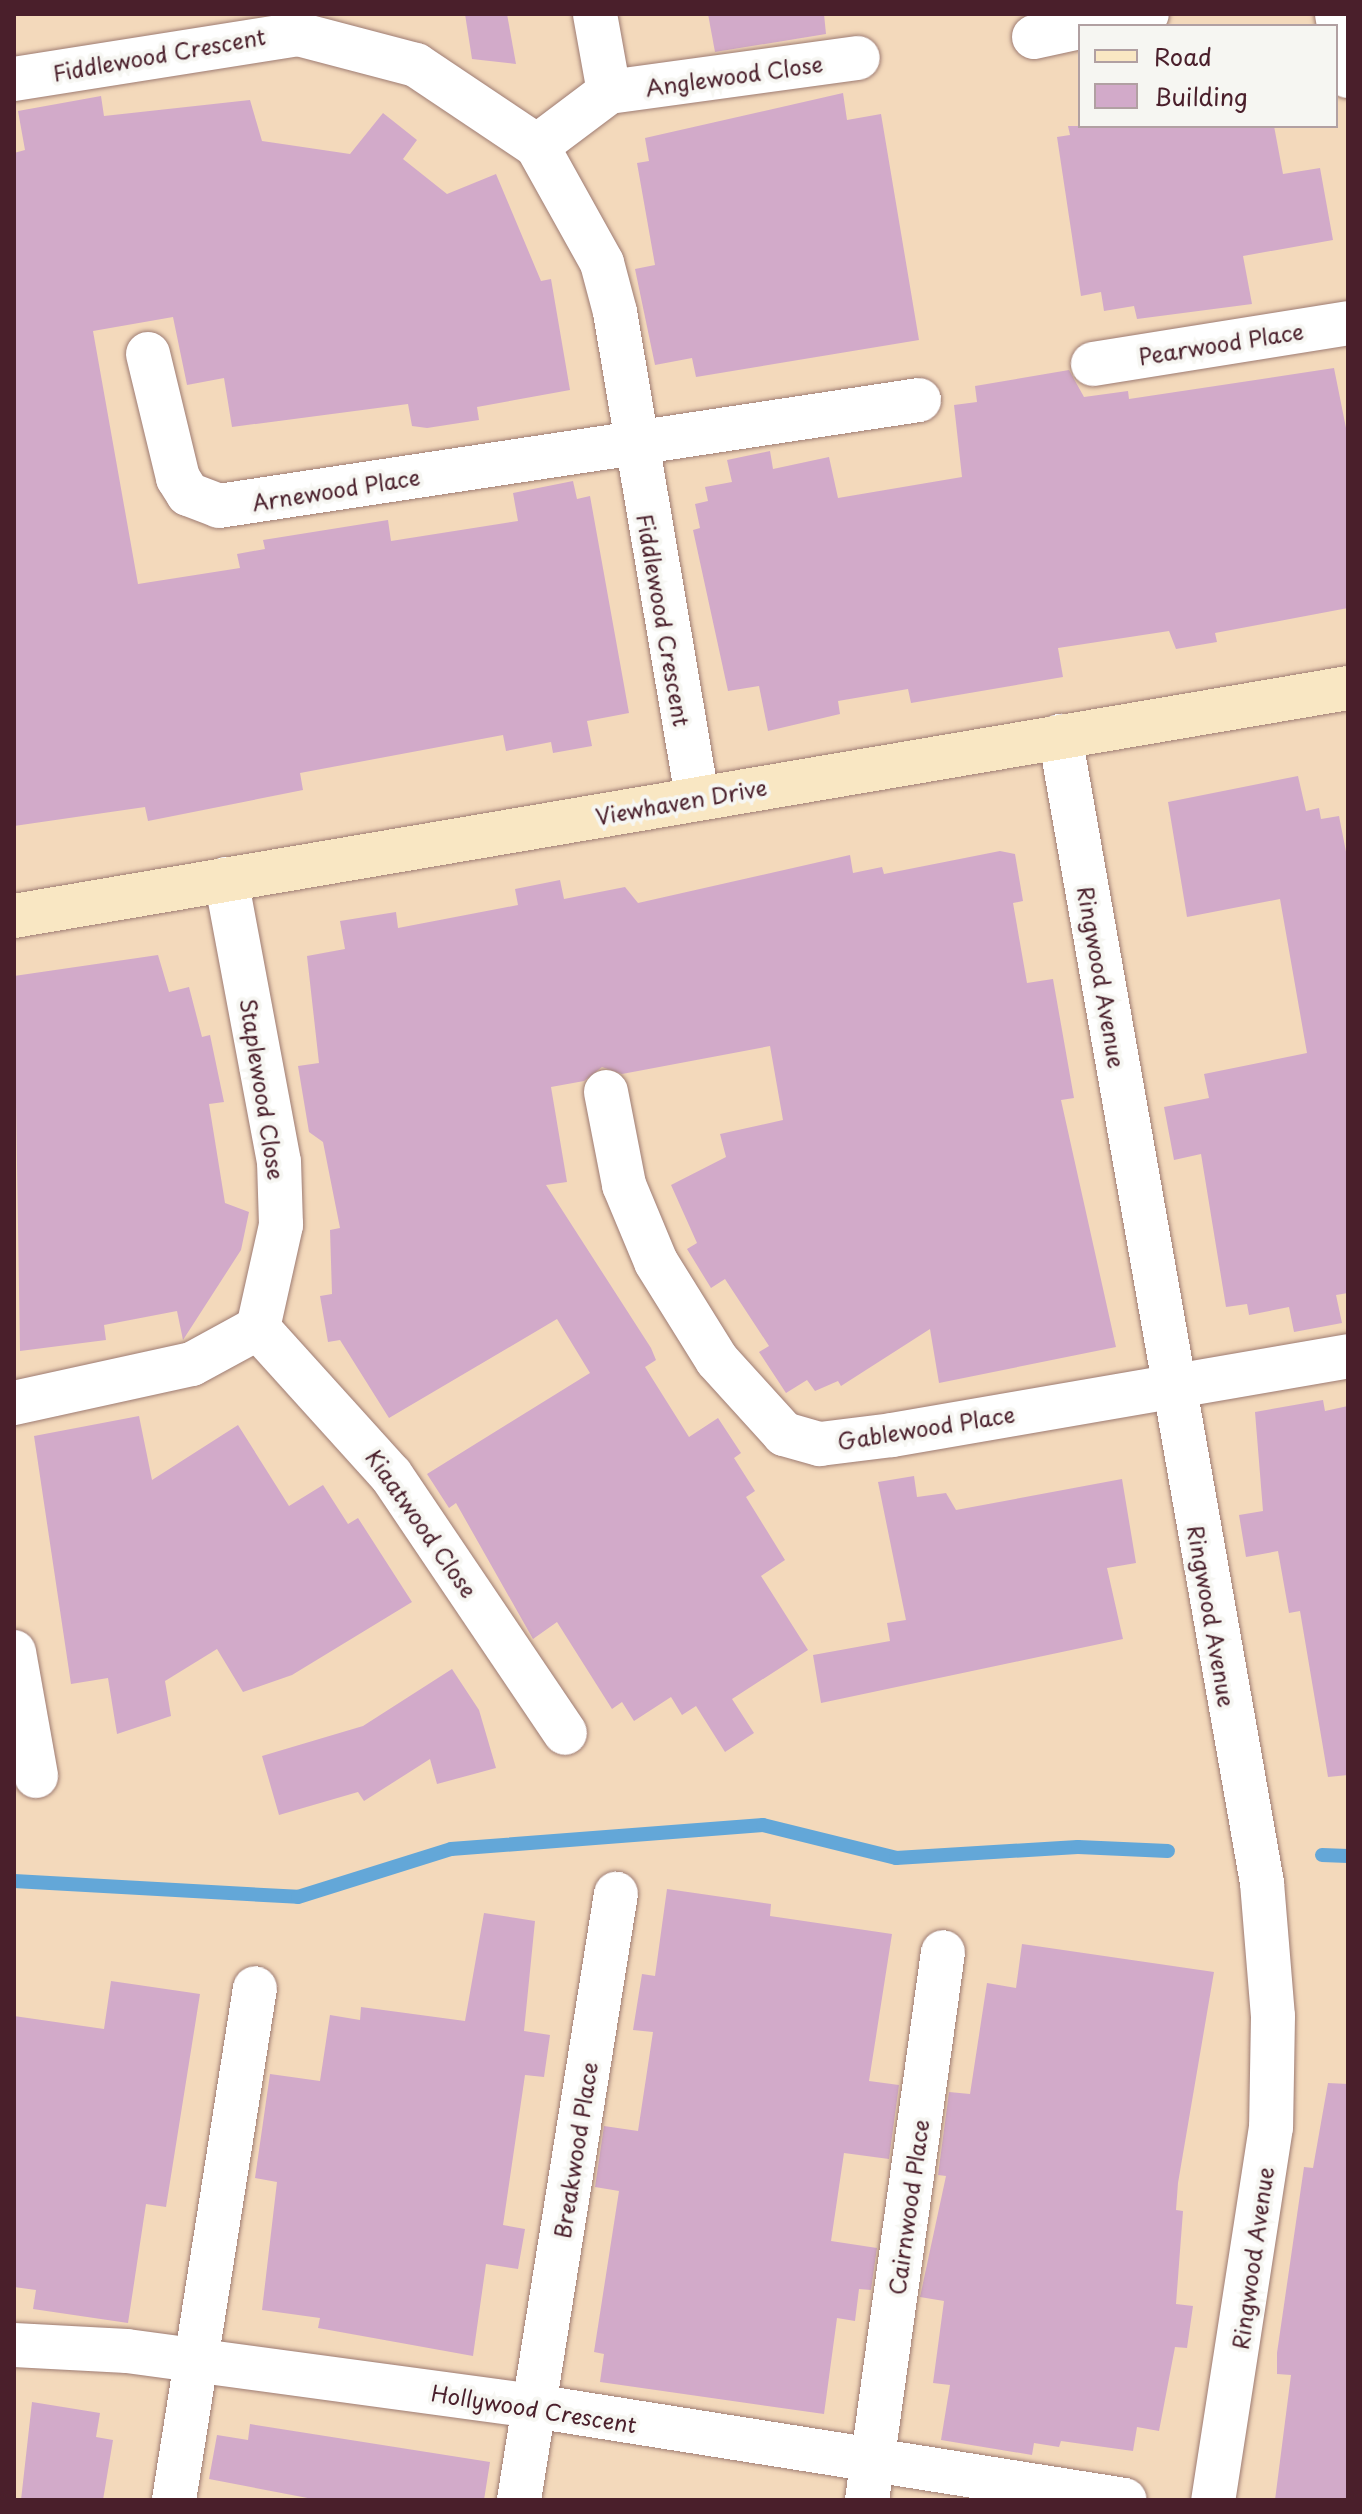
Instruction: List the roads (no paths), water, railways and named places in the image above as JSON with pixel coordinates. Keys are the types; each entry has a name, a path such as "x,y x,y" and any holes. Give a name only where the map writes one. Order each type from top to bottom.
{"street":[{"path":"595,14 609,92"},
{"path":"1097,24 1147,14"},
{"path":"1337,14 1348,76"},
{"name":"Fiddlewood Crescent","path":"14,79 259,24 361,46 416,65 537,146 602,263 631,441 697,798"},
{"path":"1034,37 1078,27"},
{"name":"Anglewood Close","path":"537,146 609,92 858,58"},
{"name":"Pearwood Place","path":"1093,364 1348,323"},
{"name":"Arnewood Place","path":"148,354 178,478 188,494 219,506 631,441"},
{"path":"631,441 919,400"},
{"name":"Viewhaven Drive","path":"14,916 1348,688"},
{"name":"Ringwood Avenue","path":"1060,736 1262,1883 1273,2016 1271,2127 1213,2500"},
{"name":"Staplewood Close","path":"226,879 279,1162 281,1225 258,1328"},
{"name":"Gablewood Place","path":"606,1092 624,1185 656,1262 717,1360 784,1434 820,1444 892,1435 1348,1356"},
{"path":"14,1403 192,1364 258,1328"},
{"name":"Kiaatwood Close","path":"258,1328 391,1475 565,1733"},
{"path":"14,1652 36,1776"},
{"name":"Breakwood Place","path":"519,2500 616,1894"},
{"name":"Cairnwood Place","path":"870,2481 943,1952"},
{"path":"174,2500 255,1988"},
{"name":"Hollywood Crescent","path":"14,2345 195,2360 534,2406 870,2481"},
{"path":"870,2481 1125,2500"}],"waterway":[{"path":"14,1881 298,1897 451,1849 763,1825 896,1858 1078,1847 1168,1851"},
{"path":"1322,1855 1348,1856"}]}
